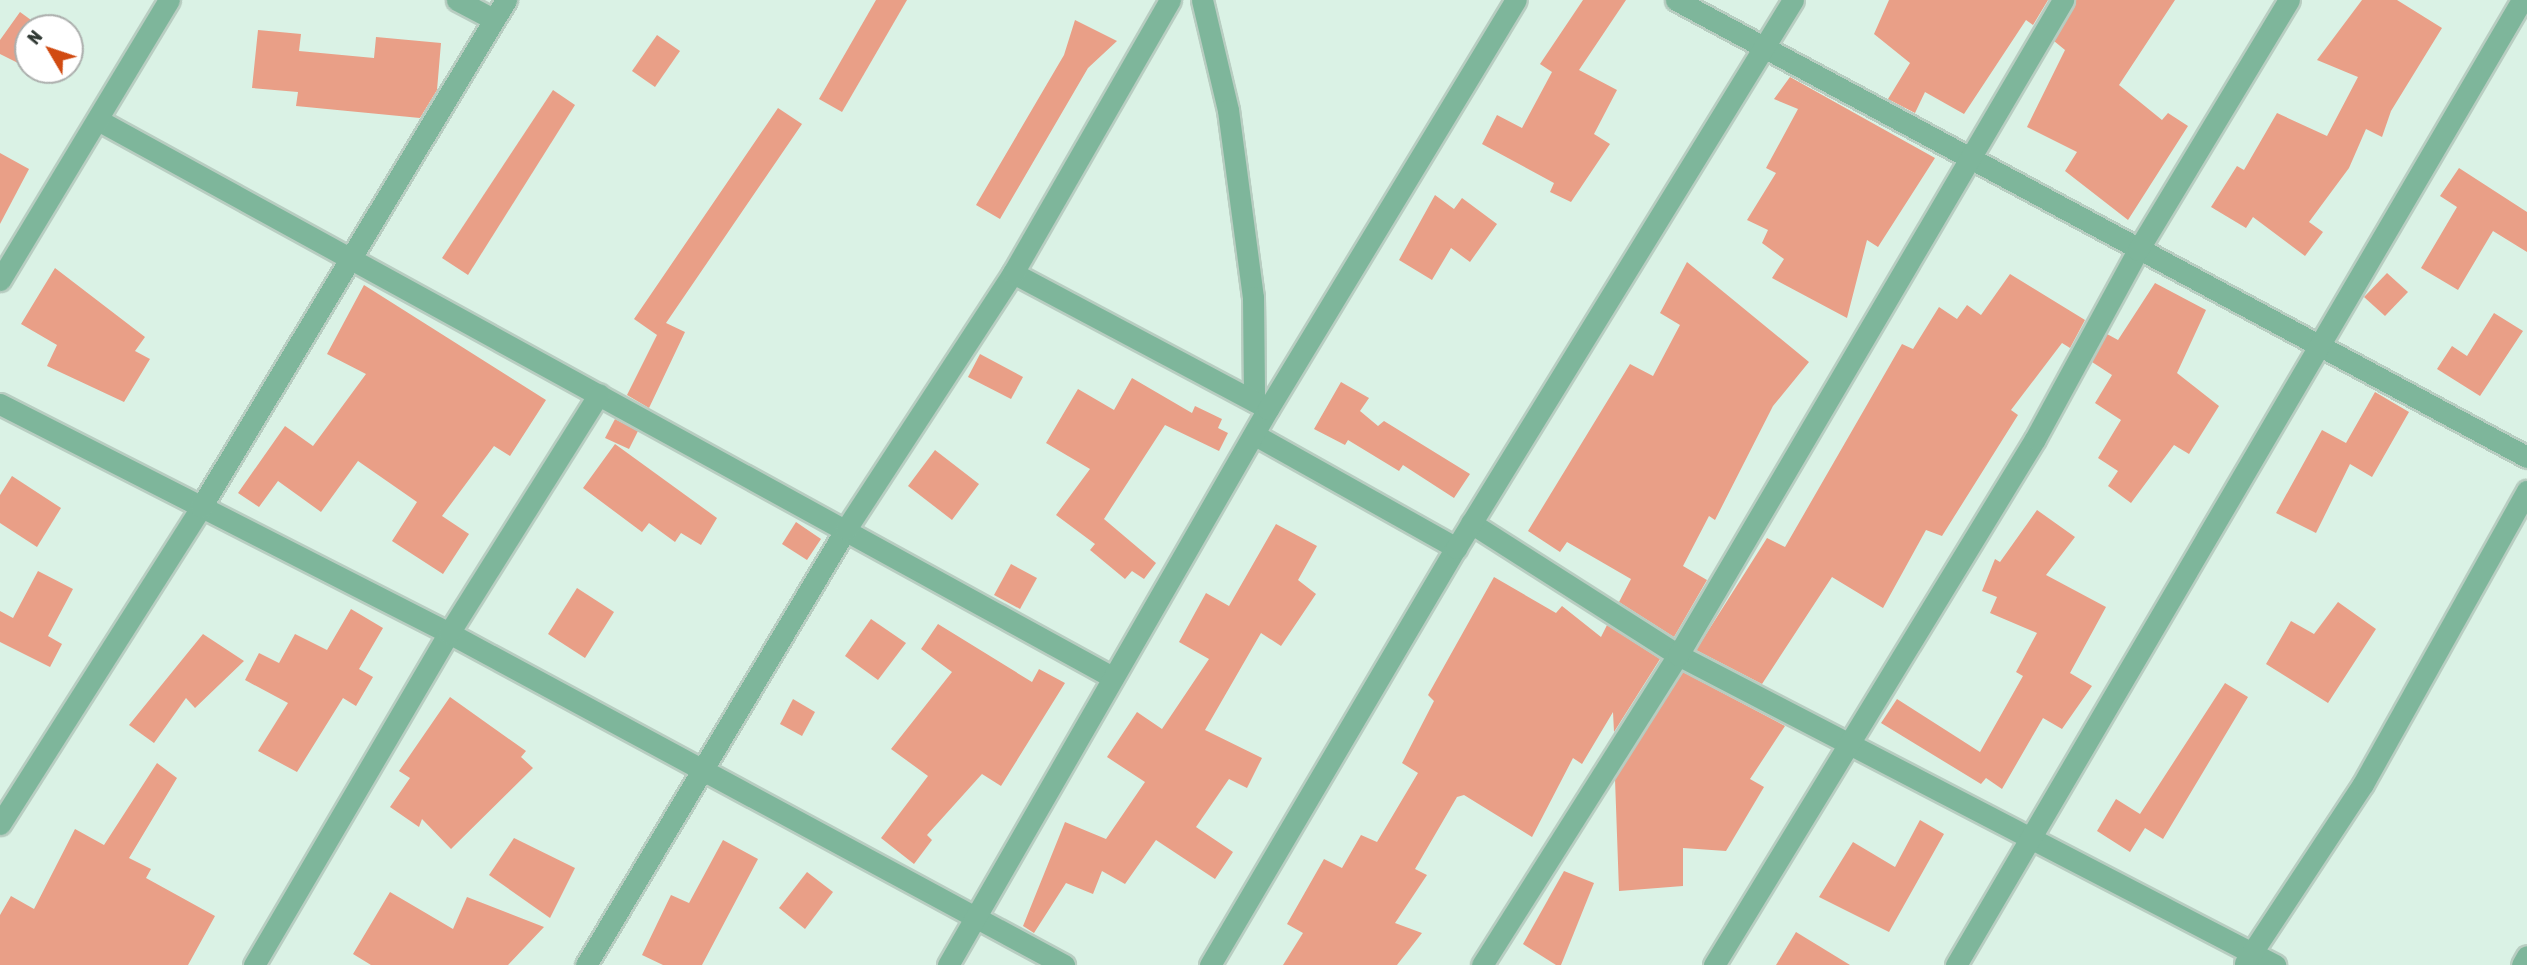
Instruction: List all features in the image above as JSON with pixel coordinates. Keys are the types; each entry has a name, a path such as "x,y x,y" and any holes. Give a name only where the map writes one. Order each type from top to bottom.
{"street":[{"path":"0,281 169,0"},
{"path":"457,0 493,19"},
{"path":"0,824 201,507 350,254 506,0"},
{"path":"586,965 846,529 1013,273 1170,0"},
{"path":"948,965 1112,677 1255,435 1261,405 1254,298 1228,110 1202,0"},
{"path":"1261,405 1516,0"},
{"path":"1676,0 2527,457"},
{"path":"1210,965 1471,523 1793,0"},
{"path":"1482,965 1678,655 2063,0"},
{"path":"1714,965 1854,741 2035,439 2138,250 2289,0"},
{"path":"1956,965 2034,835 2317,342 2522,0"},
{"path":"98,120 350,254 1112,677"},
{"path":"1013,273 1261,405"},
{"path":"254,965 449,633 599,394"},
{"path":"0,404 449,633 1064,965"},
{"path":"1255,435 1456,548"},
{"path":"2248,959 2363,784 2527,491"},
{"path":"1471,523 1678,655 1854,741 2034,835 2248,959 2275,965"},
{"path":"2522,965 2527,956"}],"building":[{"path":"876,0 907,0 842,112 819,99"},
{"path":"1583,0 1626,0 1579,70 1617,90 1594,134 1610,144 1571,202 1550,192 1554,183 1482,144 1497,115 1522,128 1552,72 1540,64"},
{"path":"1889,0 2048,0 2033,25 2026,20 1964,114 1925,92 1915,113 1888,99 1910,63 1874,34"},
{"path":"2076,0 2175,0 2119,85 2162,120 2168,113 2188,126 2128,220 2065,171 2077,152 2027,127 2065,50 2054,41"},
{"path":"2362,0 2397,0 2442,28 2391,111 2382,137 2366,129 2349,168 2309,222 2323,232 2305,256 2253,217 2246,228 2211,207 2237,166 2244,170 2277,113 2327,136 2358,77 2317,60"},
{"path":"14,20 14,61 0,54 0,40"},
{"path":"1075,20 1117,41 1088,68 1000,219 976,205 1064,55"},
{"path":"258,30 301,34 299,51 374,58 376,37 441,43 437,90 420,118 296,106 298,92 252,88"},
{"path":"657,35 680,51 655,87 632,71"},
{"path":"1790,77 1935,158 1878,247 1867,240 1847,318 1772,278 1784,259 1762,243 1768,230 1747,220 1776,173 1766,168 1798,109 1774,99"},
{"path":"553,90 575,105 468,275 442,258"},
{"path":"778,108 802,124 666,323 685,332 649,408 627,395 657,335 634,319"},
{"path":"0,153 29,169 0,224"},
{"path":"2459,168 2527,212 2527,252 2493,231 2458,290 2421,268 2457,207 2440,196"},
{"path":"1435,195 1454,209 1462,198 1497,224 1470,262 1451,248 1432,280 1399,260"},
{"path":"1687,262 1809,362 1773,406 1715,520 1709,516 1683,566 1707,580 1674,637 1619,602 1631,579 1567,542 1560,552 1528,531 1630,364 1653,376 1680,325 1660,313"},
{"path":"55,268 145,337 135,351 150,359 124,402 47,366 57,345 21,324"},
{"path":"2387,273 2408,292 2385,316 2364,297"},
{"path":"2010,274 2085,320 2070,348 2062,343 2011,410 2018,415 1942,536 1926,530 1883,608 1832,577 1762,684 1696,650 1767,538 1785,547 1902,344 1913,349 1939,307 1957,319 1967,305 1981,315"},
{"path":"2155,283 2206,310 2177,373 2219,406 2189,454 2174,445 2131,503 2108,486 2118,471 2098,458 2121,420 2095,403 2112,375 2092,362 2107,334 2118,340"},
{"path":"364,285 546,400 510,456 494,446 442,516 469,534 443,574 392,541 417,502 358,461 321,512 278,481 259,507 238,493 285,426 313,446 366,374 327,354"},
{"path":"2494,313 2523,331 2480,396 2437,369 2452,346 2467,356"},
{"path":"980,354 1023,377 1011,399 968,377"},
{"path":"1132,378 1192,413 1195,406 1222,419 1218,428 1228,433 1219,451 1165,425 1104,519 1156,563 1144,579 1132,571 1125,579 1090,550 1095,544 1056,515 1090,469 1046,443 1078,389 1114,410"},
{"path":"1341,382 1369,398 1360,411 1378,426 1384,421 1470,474 1454,498 1403,465 1399,471 1348,440 1345,445 1314,429"},
{"path":"2375,392 2409,412 2372,477 2350,464 2316,533 2276,513 2322,430 2346,443"},
{"path":"615,419 638,431 629,449 605,438"},
{"path":"615,444 717,518 701,545 681,533 675,542 649,523 642,532 583,488"},
{"path":"935,450 979,484 952,520 908,486"},
{"path":"12,476 61,508 37,547 0,523 0,495"},
{"path":"2037,510 2075,537 2046,575 2106,607 2070,673 2092,686 2062,729 2043,718 2002,789 1986,778 1981,784 1881,723 1897,699 1980,752 2023,676 2016,672 2037,633 1990,613 1997,597 1982,591 1995,559 2000,562"},
{"path":"796,522 821,539 807,560 782,544"},
{"path":"1276,524 1317,546 1298,580 1316,594 1281,646 1261,633 1205,730 1262,758 1247,788 1229,779 1196,827 1233,852 1215,879 1156,840 1125,884 1102,871 1093,894 1066,883 1034,933 1023,926 1065,822 1106,839 1145,782 1107,757 1137,712 1162,729 1209,659 1179,642 1206,593 1229,606"},
{"path":"1011,564 1037,578 1020,609 994,595"},
{"path":"38,571 73,589 48,636 62,644 50,667 0,642 0,611 13,618"},
{"path":"1494,577 1556,613 1562,606 1601,637 1607,625 1660,659 1614,732 1613,712 1582,764 1573,758 1532,837 1464,795 1457,797 1415,869 1427,875 1395,923 1422,933 1397,965 1283,965 1303,933 1287,924 1324,859 1342,868 1361,835 1377,842 1418,773 1402,763 1434,701 1428,695"},
{"path":"577,588 614,612 585,658 548,634"},
{"path":"2338,602 2376,629 2328,703 2266,664 2291,621 2314,634"},
{"path":"351,609 383,628 359,669 373,677 356,706 343,698 297,772 258,751 288,703 245,680 259,653 279,663 295,634 327,650"},
{"path":"871,619 906,643 878,680 845,656"},
{"path":"938,624 1032,682 1039,669 1065,683 1001,786 982,774 927,835 932,840 914,864 881,838 928,776 891,749 952,672 921,649"},
{"path":"203,634 244,661 195,708 186,698 154,743 129,725"},
{"path":"1683,672 1785,726 1750,779 1764,787 1726,851 1683,848 1683,886 1619,891 1615,779"},
{"path":"2225,683 2248,697 2163,839 2145,828 2130,852 2097,831 2116,799 2140,814"},
{"path":"450,697 526,751 521,757 533,768 451,849 422,819 419,827 390,807 410,778 399,771"},
{"path":"793,699 815,712 802,736 780,724"},
{"path":"157,763 177,778 129,858 151,869 146,878 215,916 188,965 0,965 0,915 11,896 34,909 75,829 104,845"},
{"path":"1920,820 1944,834 1889,932 1819,897 1853,842 1895,867"},
{"path":"514,838 575,868 550,918 489,875"},
{"path":"723,840 758,859 702,965 663,965 642,955 671,895 689,903"},
{"path":"1564,871 1594,883 1561,965 1556,965 1523,944"},
{"path":"807,872 833,892 805,929 779,908"},
{"path":"390,892 453,929 467,897 544,927 508,965 371,965 353,954"},
{"path":"1796,932 1850,965 1776,965"}]}
